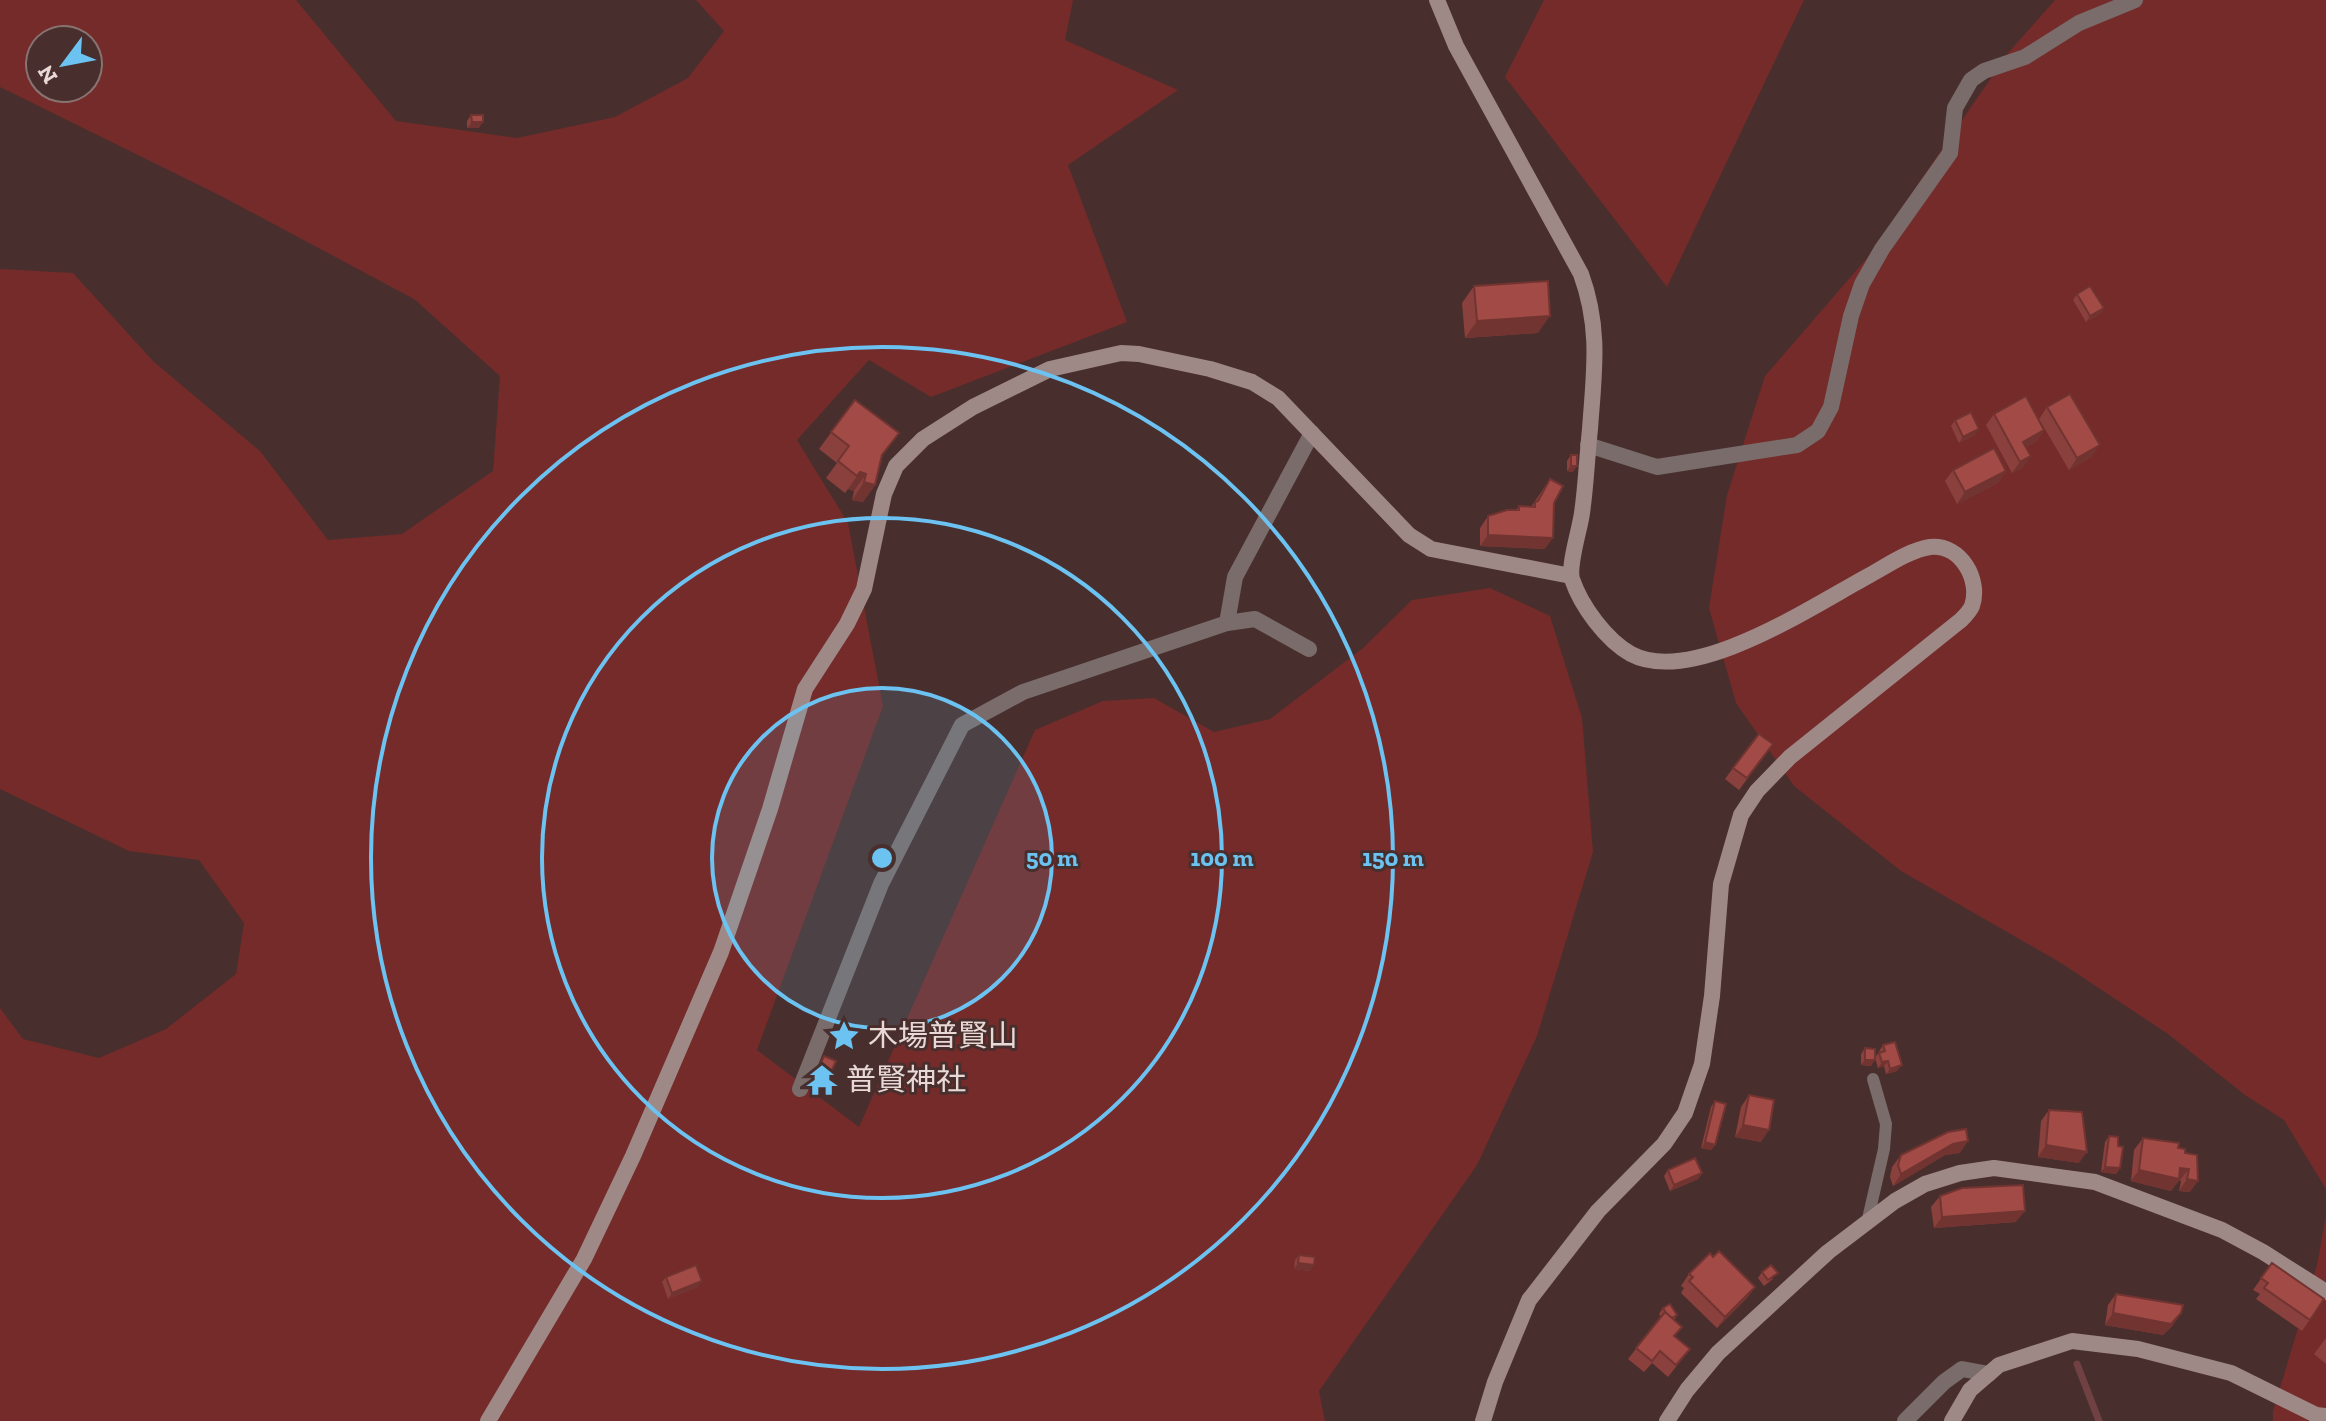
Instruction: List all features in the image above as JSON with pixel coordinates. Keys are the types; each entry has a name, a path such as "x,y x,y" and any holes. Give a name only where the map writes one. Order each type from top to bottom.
{"street":[{"path":"1437,0 1456,46 1581,274 1589,296 1596,347 1582,515 1571,576 1595,623 1629,653 1644,659 1667,662 1697,659 1750,640 1903,557 1931,547 1948,551 1963,561 1973,577 1974,590 1972,608 1961,620 1790,757 1757,791 1741,815 1721,884 1712,996 1702,1064 1685,1113 1664,1144 1598,1211 1529,1300 1495,1382 1483,1421"},
{"path":"1588,445 1657,467 1797,445 1818,431 1831,407 1851,316 1862,284 1882,249 1950,153 1955,108 1971,80 1984,71 2025,57 2079,23 2135,0"},
{"path":"488,1421 584,1259 715,967 770,809 805,689 847,624 864,589 884,494 896,466 923,439 973,407 1050,369 1121,353 1210,369 1252,382 1278,398 1409,535 1431,549 1571,576"},
{"path":"1227,623 1235,577 1312,433"},
{"path":"800,1089 881,884 962,725 1023,692 1227,623 1255,619 1309,649"},
{"path":"1667,1421 1687,1390 1718,1353 1828,1252 1895,1201 1925,1184 1960,1173 1994,1168 2095,1182 2222,1230 2326,1292"},
{"path":"1952,1421 1970,1390 1999,1365 2072,1341 2138,1349 2231,1373 2316,1415 2326,1416"},
{"path":"1905,1421 1944,1382 1962,1369 1989,1374"}],"lane":[{"path":"1867,1223 1884,1149 1886,1124 1873,1079"}],"shaded area":[{"path":"0,0 296,0 396,121 517,138 615,117 688,78 724,31 696,0 1073,0 1065,40 1178,90 1068,165 1127,322 931,397 869,360 797,440 848,523 883,706 757,1050 859,1127 1035,730 1103,701 1154,698 1214,732 1270,719 1363,648 1412,600 1490,588 1550,616 1582,718 1593,852 1537,1036 1477,1165 1319,1391 1325,1421 0,1421 0,1008 23,1039 99,1058 166,1029 236,974 244,923 199,860 129,851 0,789 0,269 73,273 153,361 260,451 328,540 402,534 493,471 500,376 414,299 221,196 34,104 104,104 104,24 24,24 24,99 0,87"},
{"path":"1544,0 1804,0 1667,287 1505,77"},
{"path":"2055,0 2326,0 2326,1189 2284,1120 2245,1095 2168,1034 2061,963 1901,871 1794,786 1736,703 1709,608 1727,495 1765,376 1867,258 2009,52"},
{"path":"2326,1215 2326,1421 2273,1421 2273,1411 2317,1265"}],"building":[{"path":"471,115 483,115 483,122 472,122"},
{"path":"1548,281 1550,316 1477,321 1474,286"},
{"path":"2090,286 2104,308 2090,316 2077,294"},
{"path":"2070,394 2100,445 2077,458 2047,407"},
{"path":"2026,396 2044,430 2023,442 2031,456 2020,462 1994,414"},
{"path":"855,400 899,433 882,455 875,485 864,482 866,474 860,472 857,476 838,461 849,446 831,432"},
{"path":"1971,412 1979,429 1963,437 1955,420"},
{"path":"1994,448 2006,471 1965,492 1953,470"},
{"path":"1571,455 1577,455 1577,466 1571,466"},
{"path":"1550,479 1563,486 1554,503 1553,538 1488,535 1488,516 1519,510 1519,506 1535,507"},
{"path":"1759,734 1773,744 1747,778 1733,768"},
{"path":"1895,1042 1902,1065 1890,1069 1888,1061 1882,1062 1879,1053 1885,1051 1883,1045"},
{"path":"1865,1048 1875,1049 1875,1060 1865,1060"},
{"path":"824,1056 836,1061 831,1072 819,1067"},
{"path":"1749,1095 1774,1100 1769,1130 1743,1125"},
{"path":"1715,1101 1726,1104 1715,1145 1705,1142"},
{"path":"2049,1110 2082,1112 2087,1152 2046,1145"},
{"path":"1966,1129 1968,1141 1953,1144 1901,1174 1898,1165 1901,1155 1948,1132"},
{"path":"2109,1136 2118,1137 2118,1146 2123,1147 2120,1168 2105,1167"},
{"path":"2143,1138 2179,1143 2178,1148 2185,1149 2185,1153 2197,1155 2198,1181 2187,1179 2189,1169 2180,1168 2179,1179 2139,1170"},
{"path":"1695,1158 1702,1173 1674,1185 1668,1170"},
{"path":"2023,1185 2025,1211 1942,1217 1940,1196 1962,1188"},
{"path":"1719,1251 1755,1287 1725,1317 1689,1281 1693,1277 1689,1274 1710,1253 1713,1257"},
{"path":"1299,1255 1315,1257 1314,1265 1298,1263"},
{"path":"2272,1263 2324,1299 2310,1320 2264,1288 2268,1283 2261,1278"},
{"path":"696,1265 702,1281 672,1293 666,1277"},
{"path":"1771,1265 1778,1273 1768,1280 1762,1272"},
{"path":"2116,1294 2183,1305 2181,1313 2171,1324 2113,1313"},
{"path":"1670,1304 1677,1315 1672,1318 1663,1308"},
{"path":"1665,1312 1682,1327 1674,1336 1690,1349 1676,1365 1660,1351 1652,1361 1636,1348"}],"waterway":[{"path":"2077,1364 2099,1421"}],"place":[{"name":"木場普賢山","path":"844,1036"},
{"name":"普賢神社","path":"822,1080"}]}
